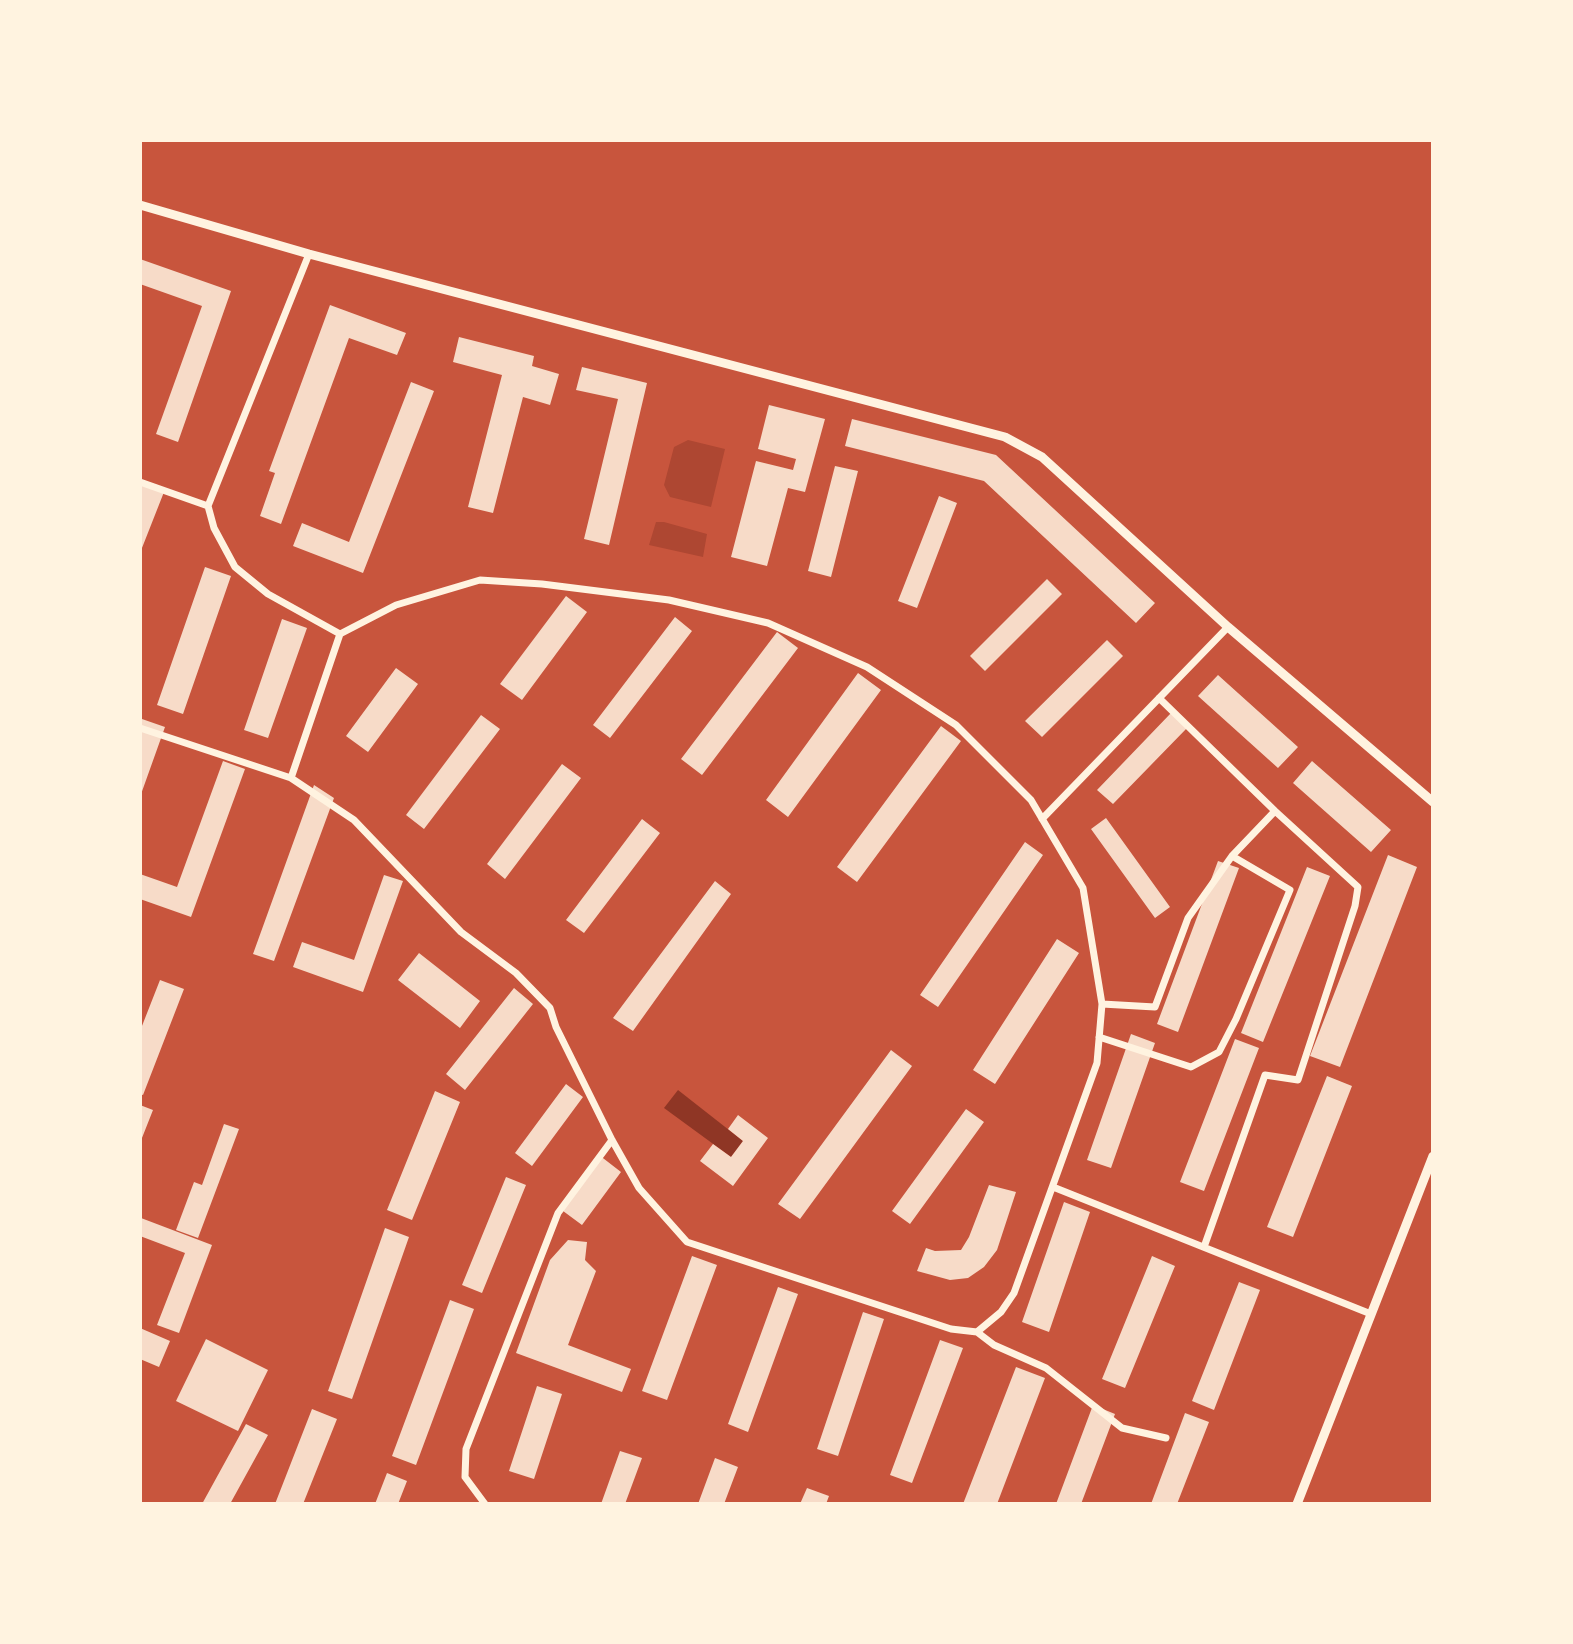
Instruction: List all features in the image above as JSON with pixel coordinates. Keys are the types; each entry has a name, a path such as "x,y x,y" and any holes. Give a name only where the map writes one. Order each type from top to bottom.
{"street":[{"path":"140,205 309,254 1005,438 1042,457 1227,627 1433,802"},
{"path":"309,254 208,506 214,528 235,567 268,594 340,634"},
{"path":"140,482 208,506"},
{"path":"291,778 340,634 396,605 480,580 542,584 669,600 768,623 867,667 956,725 1031,800 1083,888 1102,1004 1097,1063 1014,1293 1001,1312 977,1332"},
{"path":"1042,819 1227,627"},
{"path":"1159,698 1358,887 1355,906 1298,1080 1265,1075 1204,1247"},
{"path":"140,728 291,778 354,820 461,932 516,973 550,1008 556,1027 639,1188 687,1242 951,1329 977,1332 994,1345 1046,1368 1122,1428 1166,1438"},
{"path":"1102,1004 1155,1007 1188,918 1232,856 1275,811"},
{"path":"1099,1037 1191,1067 1219,1052 1236,1019 1290,890 1232,856"},
{"path":"485,1504 465,1477 466,1449 558,1213 612,1140"},
{"path":"1297,1504 1433,1156"},
{"path":"1053,1187 1371,1314"}],"shaded area":[{"path":"688,440 725,449 711,507 670,497 664,485 674,447"},
{"path":"656,522 707,534 703,557 649,545"},
{"path":"678,1090 743,1141 731,1157 664,1108"}],"building":[{"path":"140,259 231,291 178,442 156,434 202,306 140,284"},
{"path":"330,305 406,333 397,355 349,338 281,524 260,516 275,473 269,471"},
{"path":"459,337 534,356 532,366 559,374 550,405 523,397 493,513 468,507 502,375 453,362"},
{"path":"582,367 647,383 609,545 584,539 618,399 576,390"},
{"path":"411,382 434,391 363,573 293,546 302,523 349,542"},
{"path":"769,405 825,419 805,492 788,488 767,566 731,557 756,461 793,470 796,459 758,449"},
{"path":"852,419 996,455 1155,603 1136,623 984,481 845,446"},
{"path":"835,466 858,471 831,577 808,571"},
{"path":"140,483 164,492 140,553"},
{"path":"939,496 957,503 917,608 898,601"},
{"path":"205,567 231,576 183,714 157,705"},
{"path":"1047,579 1062,594 985,671 970,656"},
{"path":"566,596 587,612 522,700 500,684"},
{"path":"675,617 692,631 610,738 593,725"},
{"path":"282,619 307,628 268,738 244,730"},
{"path":"777,632 798,648 702,775 681,759"},
{"path":"1107,640 1123,656 1042,737 1025,721"},
{"path":"396,668 418,684 368,752 346,736"},
{"path":"858,673 881,690 788,817 766,800"},
{"path":"1218,675 1298,747 1278,768 1198,696"},
{"path":"1171,713 1187,728 1113,804 1097,790"},
{"path":"481,715 500,729 424,829 406,815"},
{"path":"142,719 165,727 140,797 140,725"},
{"path":"941,726 961,741 857,882 837,867"},
{"path":"223,761 245,769 191,917 140,899 140,874 177,887"},
{"path":"1312,761 1391,830 1371,852 1293,783"},
{"path":"562,764 581,778 505,879 487,864"},
{"path":"314,785 334,798 274,961 253,954"},
{"path":"1106,818 1170,907 1155,918 1091,829"},
{"path":"642,819 660,833 584,933 566,920"},
{"path":"1025,842 1043,855 938,1007 920,995"},
{"path":"1388,855 1417,867 1340,1067 1310,1056"},
{"path":"1218,861 1239,868 1178,1032 1157,1024"},
{"path":"1307,867 1330,876 1263,1042 1241,1033"},
{"path":"384,875 403,881 363,992 293,967 302,942 354,960"},
{"path":"715,881 731,894 633,1031 613,1018"},
{"path":"1057,939 1079,953 995,1084 973,1070"},
{"path":"419,953 480,1001 460,1028 398,980"},
{"path":"160,980 184,989 143,1095 140,1094 140,1031"},
{"path":"514,988 533,1004 465,1090 446,1074"},
{"path":"1131,1034 1155,1043 1111,1168 1087,1160"},
{"path":"1235,1039 1259,1048 1204,1191 1180,1182"},
{"path":"891,1050 912,1066 800,1219 778,1204"},
{"path":"1327,1076 1352,1086 1293,1237 1267,1227"},
{"path":"566,1084 583,1097 532,1166 515,1153"},
{"path":"435,1091 460,1102 412,1220 387,1210"},
{"path":"140,1105 153,1110 140,1143"},
{"path":"966,1109 984,1122 910,1224 892,1211"},
{"path":"738,1115 768,1138 733,1186 700,1161 713,1144 731,1157 743,1141 728,1129"},
{"path":"224,1124 239,1129 198,1238 176,1230 194,1182 202,1185"},
{"path":"599,1155 621,1172 582,1225 559,1208"},
{"path":"506,1177 526,1185 482,1293 462,1285"},
{"path":"989,1185 1016,1192 997,1250 984,1267 968,1278 950,1280 917,1271 926,1248 935,1251 961,1250 969,1237"},
{"path":"1064,1202 1090,1212 1049,1332 1022,1322"},
{"path":"141,1218 212,1245 179,1333 157,1325 185,1253 140,1236"},
{"path":"385,1228 409,1237 352,1399 328,1391"},
{"path":"568,1240 587,1242 585,1260 596,1271 568,1345 631,1369 622,1392 516,1353 550,1260"},
{"path":"692,1256 717,1265 667,1400 642,1391"},
{"path":"1152,1256 1175,1266 1125,1388 1102,1379"},
{"path":"1239,1282 1260,1290 1214,1410 1192,1401"},
{"path":"778,1287 798,1294 748,1432 728,1424"},
{"path":"450,1300 474,1309 416,1465 392,1456"},
{"path":"863,1312 884,1319 838,1456 817,1449"},
{"path":"140,1328 170,1341 159,1367 140,1359"},
{"path":"206,1339 268,1370 238,1431 176,1401"},
{"path":"940,1340 963,1348 912,1483 890,1475"},
{"path":"1016,1367 1045,1378 997,1504 963,1504"},
{"path":"537,1386 562,1394 534,1479 509,1471"},
{"path":"1093,1405 1115,1414 1081,1504 1056,1504"},
{"path":"312,1409 337,1419 303,1504 275,1504"},
{"path":"1185,1413 1209,1422 1177,1504 1151,1504"},
{"path":"246,1424 268,1435 230,1504 202,1504"},
{"path":"620,1451 642,1458 625,1504 601,1504"},
{"path":"715,1458 738,1467 724,1504 698,1504"},
{"path":"387,1473 407,1481 398,1504 375,1504"},
{"path":"807,1488 829,1496 826,1504 800,1504"}]}
